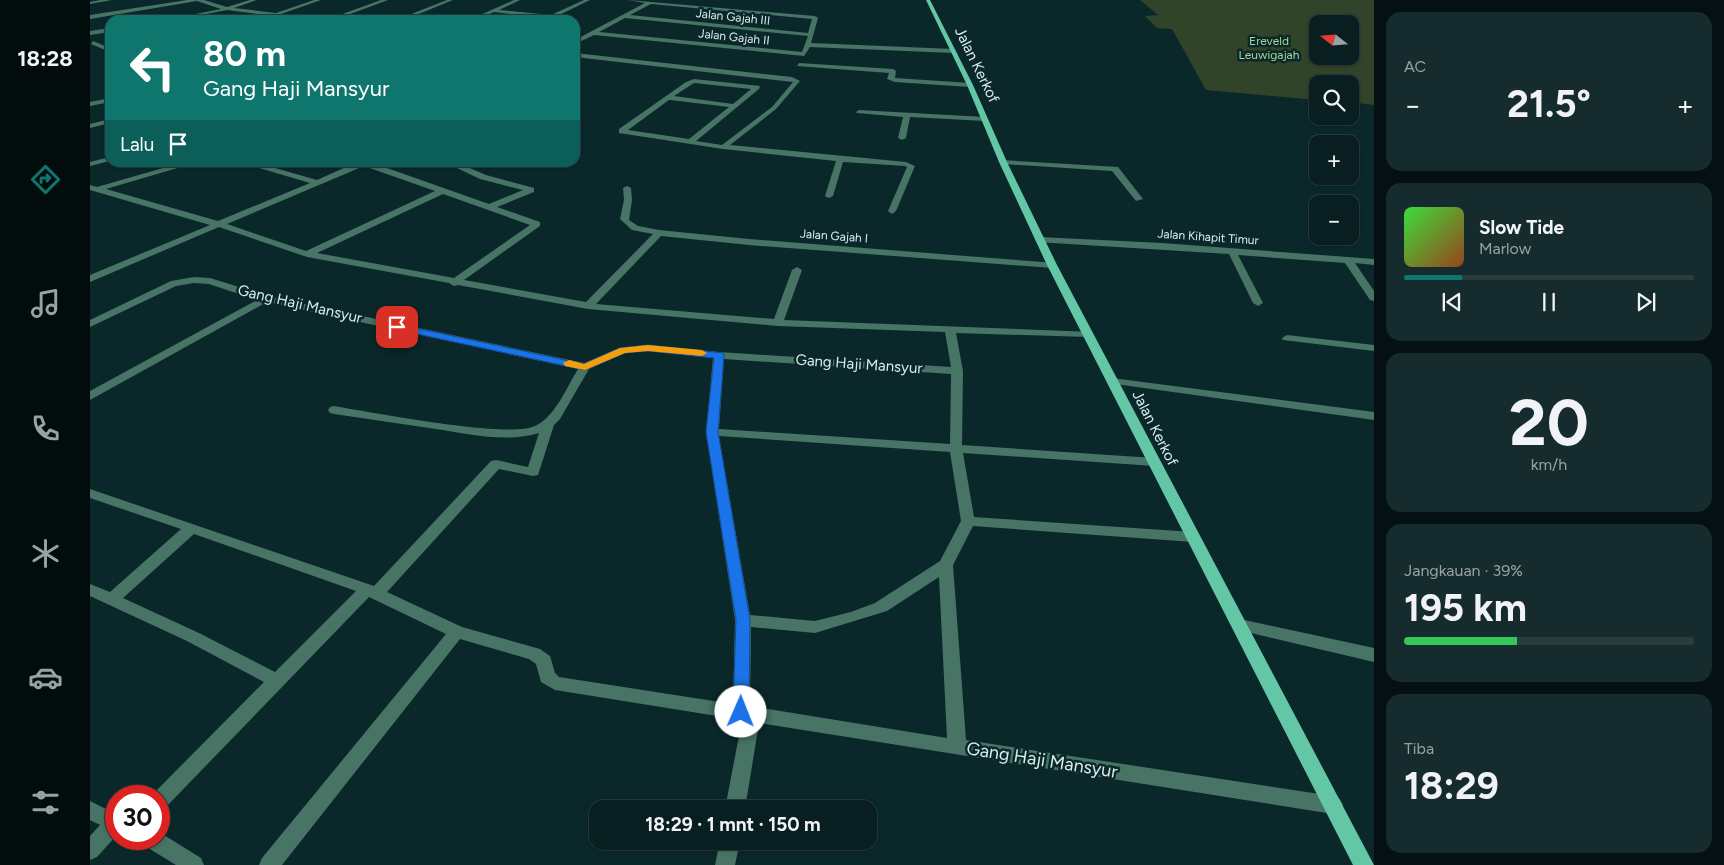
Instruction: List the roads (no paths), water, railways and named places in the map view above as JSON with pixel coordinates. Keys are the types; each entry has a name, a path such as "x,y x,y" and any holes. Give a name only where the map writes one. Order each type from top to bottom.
{"main road":[{"name":"Jalan Kerkof","path":"928,0 970,85 1003,162 1052,265 1364,865"}],"street":[{"path":"90,3 110,0"},
{"path":"90,17 197,0 227,9 273,15 319,0"},
{"path":"195,15 227,9 255,0"},
{"path":"343,15 386,0"},
{"path":"412,15 451,0"},
{"path":"485,15 518,0"},
{"path":"556,15 588,0"},
{"path":"630,0 816,18 808,45 799,65 790,78"},
{"path":"580,40 651,1"},
{"path":"734,10 742,5"},
{"path":"495,11 533,15"},
{"name":"Jalan Gajah III","path":"623,16 812,35"},
{"path":"90,33 105,31"},
{"name":"Jalan Gajah II","path":"593,33 804,54"},
{"path":"93,43 105,48"},
{"path":"808,45 953,51"},
{"path":"580,56 790,78 797,81 774,108 723,147"},
{"path":"799,65 890,70 892,71 890,79 894,80 970,85"},
{"path":"690,142 772,76"},
{"path":"756,88 694,81 688,83 670,98 622,131 723,147 840,160 898,163 911,166 892,211"},
{"path":"670,98 734,106"},
{"path":"90,104 105,101"},
{"path":"859,112 985,119"},
{"path":"902,138 907,114"},
{"path":"90,126 105,122"},
{"path":"90,164 105,160"},
{"path":"829,196 840,160"},
{"path":"1003,162 1115,169 1139,199"},
{"path":"94,188 175,167"},
{"path":"262,167 317,182"},
{"path":"93,275 221,225 353,167"},
{"path":"374,167 537,224 454,282"},
{"path":"460,167 483,177 531,190 490,207"},
{"path":"94,188 221,225 307,254 588,306 778,323 1088,334"},
{"name":"Jalan Gajah I","path":"627,188 624,219 630,225 659,233 749,242 1052,265"},
{"path":"307,254 444,190"},
{"path":"588,306 659,233"},
{"name":"Jalan Kihapit Timur","path":"1040,240 1232,251 1374,262"},
{"path":"1232,251 1258,303"},
{"path":"1347,259 1374,298"},
{"path":"778,323 797,270"},
{"name":"Gang Haji Mansyur","path":"90,324 174,283 194,280 210,281 266,299 585,367 623,350 648,348 719,355 957,371"},
{"path":"90,396 266,299"},
{"path":"950,330 957,371 956,448 968,521 946,565 957,747"},
{"path":"1287,338 1374,348"},
{"path":"719,355 712,432 743,620 747,713 737,800"},
{"path":"334,410 510,434 539,429 554,419 585,367"},
{"path":"1112,381 1374,416"},
{"path":"170,790 277,681 372,591 496,464 533,472 548,423"},
{"path":"712,432 1154,462"},
{"name":"Gang Haji Mansyur","path":"90,493 372,591 457,632 534,654 544,661 546,677 555,683 611,694 747,713 1333,805"},
{"path":"968,521 1193,538"},
{"path":"111,600 192,528"},
{"path":"743,620 815,627 852,618 881,607 946,565"},
{"path":"90,590 193,637 277,681"},
{"path":"1240,625 1374,655"},
{"path":"269,865 457,632"},
{"path":"90,810 105,818"},
{"path":"90,850 105,835"},
{"path":"170,850 194,865"},
{"path":"725,865 728,850"}],"park label":[{"name":"Ereveld Leuwigajah","path":"1269,48"}]}
